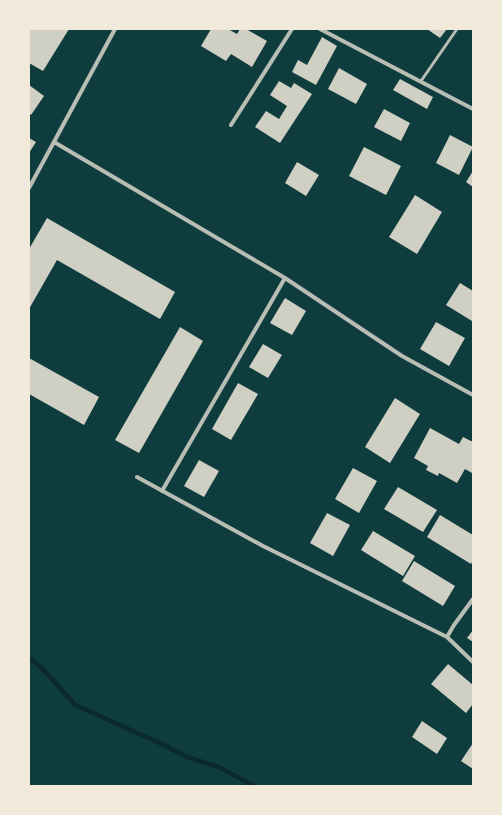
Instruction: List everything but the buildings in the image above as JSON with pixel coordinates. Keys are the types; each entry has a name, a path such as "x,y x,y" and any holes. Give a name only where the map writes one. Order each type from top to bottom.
{"street":[{"path":"29,188 115,29"},
{"path":"232,125 292,29"},
{"path":"320,29 473,109"},
{"path":"54,142 285,278 402,356 473,395"},
{"path":"162,491 285,278"},
{"path":"137,477 263,546 447,638 473,662"},
{"path":"447,638 454,625 473,599"}],"lane":[{"path":"421,81 457,29"}],"waterway":[{"path":"29,658 42,668 75,705 187,757 219,767 254,786"}]}
